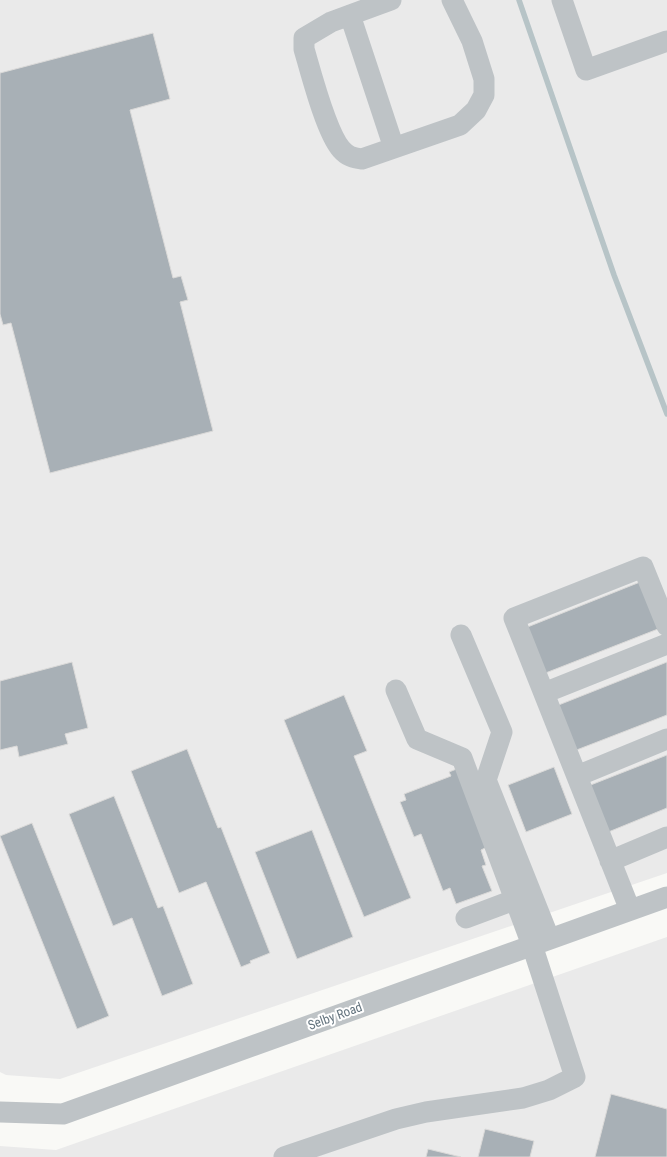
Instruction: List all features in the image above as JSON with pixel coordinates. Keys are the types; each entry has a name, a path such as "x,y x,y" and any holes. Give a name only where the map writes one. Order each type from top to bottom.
{"street":[{"path":"391,0 319,28 304,38 304,50 331,133 340,148 351,157 362,159 460,124 476,110 484,95 484,79 472,42 452,0"},
{"path":"562,0 586,70 667,41"},
{"path":"350,15 394,148"},
{"path":"630,910 514,618 643,567 667,626"},
{"path":"284,1157 396,1119 426,1112 523,1098 549,1090 575,1077 540,942 486,780 502,732 461,634"},
{"path":"544,693 667,644"},
{"path":"396,690 417,739 462,758 514,900 540,942"},
{"path":"577,776 667,739"},
{"path":"610,861 667,837"},
{"name":"Selby Road","path":"0,1112 63,1114 667,897"},
{"path":"466,918 514,900"}],"shaded area":[{"path":"0,0 667,0 667,873 60,1079 6,1075 0,1072"},
{"path":"667,937 667,1157 0,1157 0,1146 56,1150"}],"building":[{"path":"153,33 170,99 130,110 173,278 181,276 188,300 180,302 213,431 50,473 11,323 3,325 0,314 0,73"},
{"path":"640,582 658,629 543,674 525,628"},
{"path":"72,662 88,728 65,734 68,744 19,757 17,746 0,750 0,681"},
{"path":"667,662 667,715 574,751 556,706"},
{"path":"344,695 367,751 354,756 411,898 364,917 284,720"},
{"path":"187,749 218,828 221,827 270,953 250,961 251,963 241,967 206,882 179,893 131,771"},
{"path":"667,755 667,808 606,833 588,786"},
{"path":"554,767 572,814 526,832 508,785"},
{"path":"459,768 489,846 481,850 486,865 482,866 492,891 456,904 450,888 443,891 421,834 414,837 400,802 406,800 404,794 451,776 449,772"},
{"path":"114,796 158,908 163,906 193,984 162,996 132,918 113,926 69,814"},
{"path":"32,823 109,1016 77,1029 0,836"},
{"path":"312,830 353,937 297,959 255,852"},
{"path":"611,1094 667,1109 667,1157 595,1157"},
{"path":"485,1129 534,1141 530,1157 478,1157"},
{"path":"428,1149 461,1157 426,1157"}],"waterway":[{"path":"519,0 614,275 667,414"}]}
